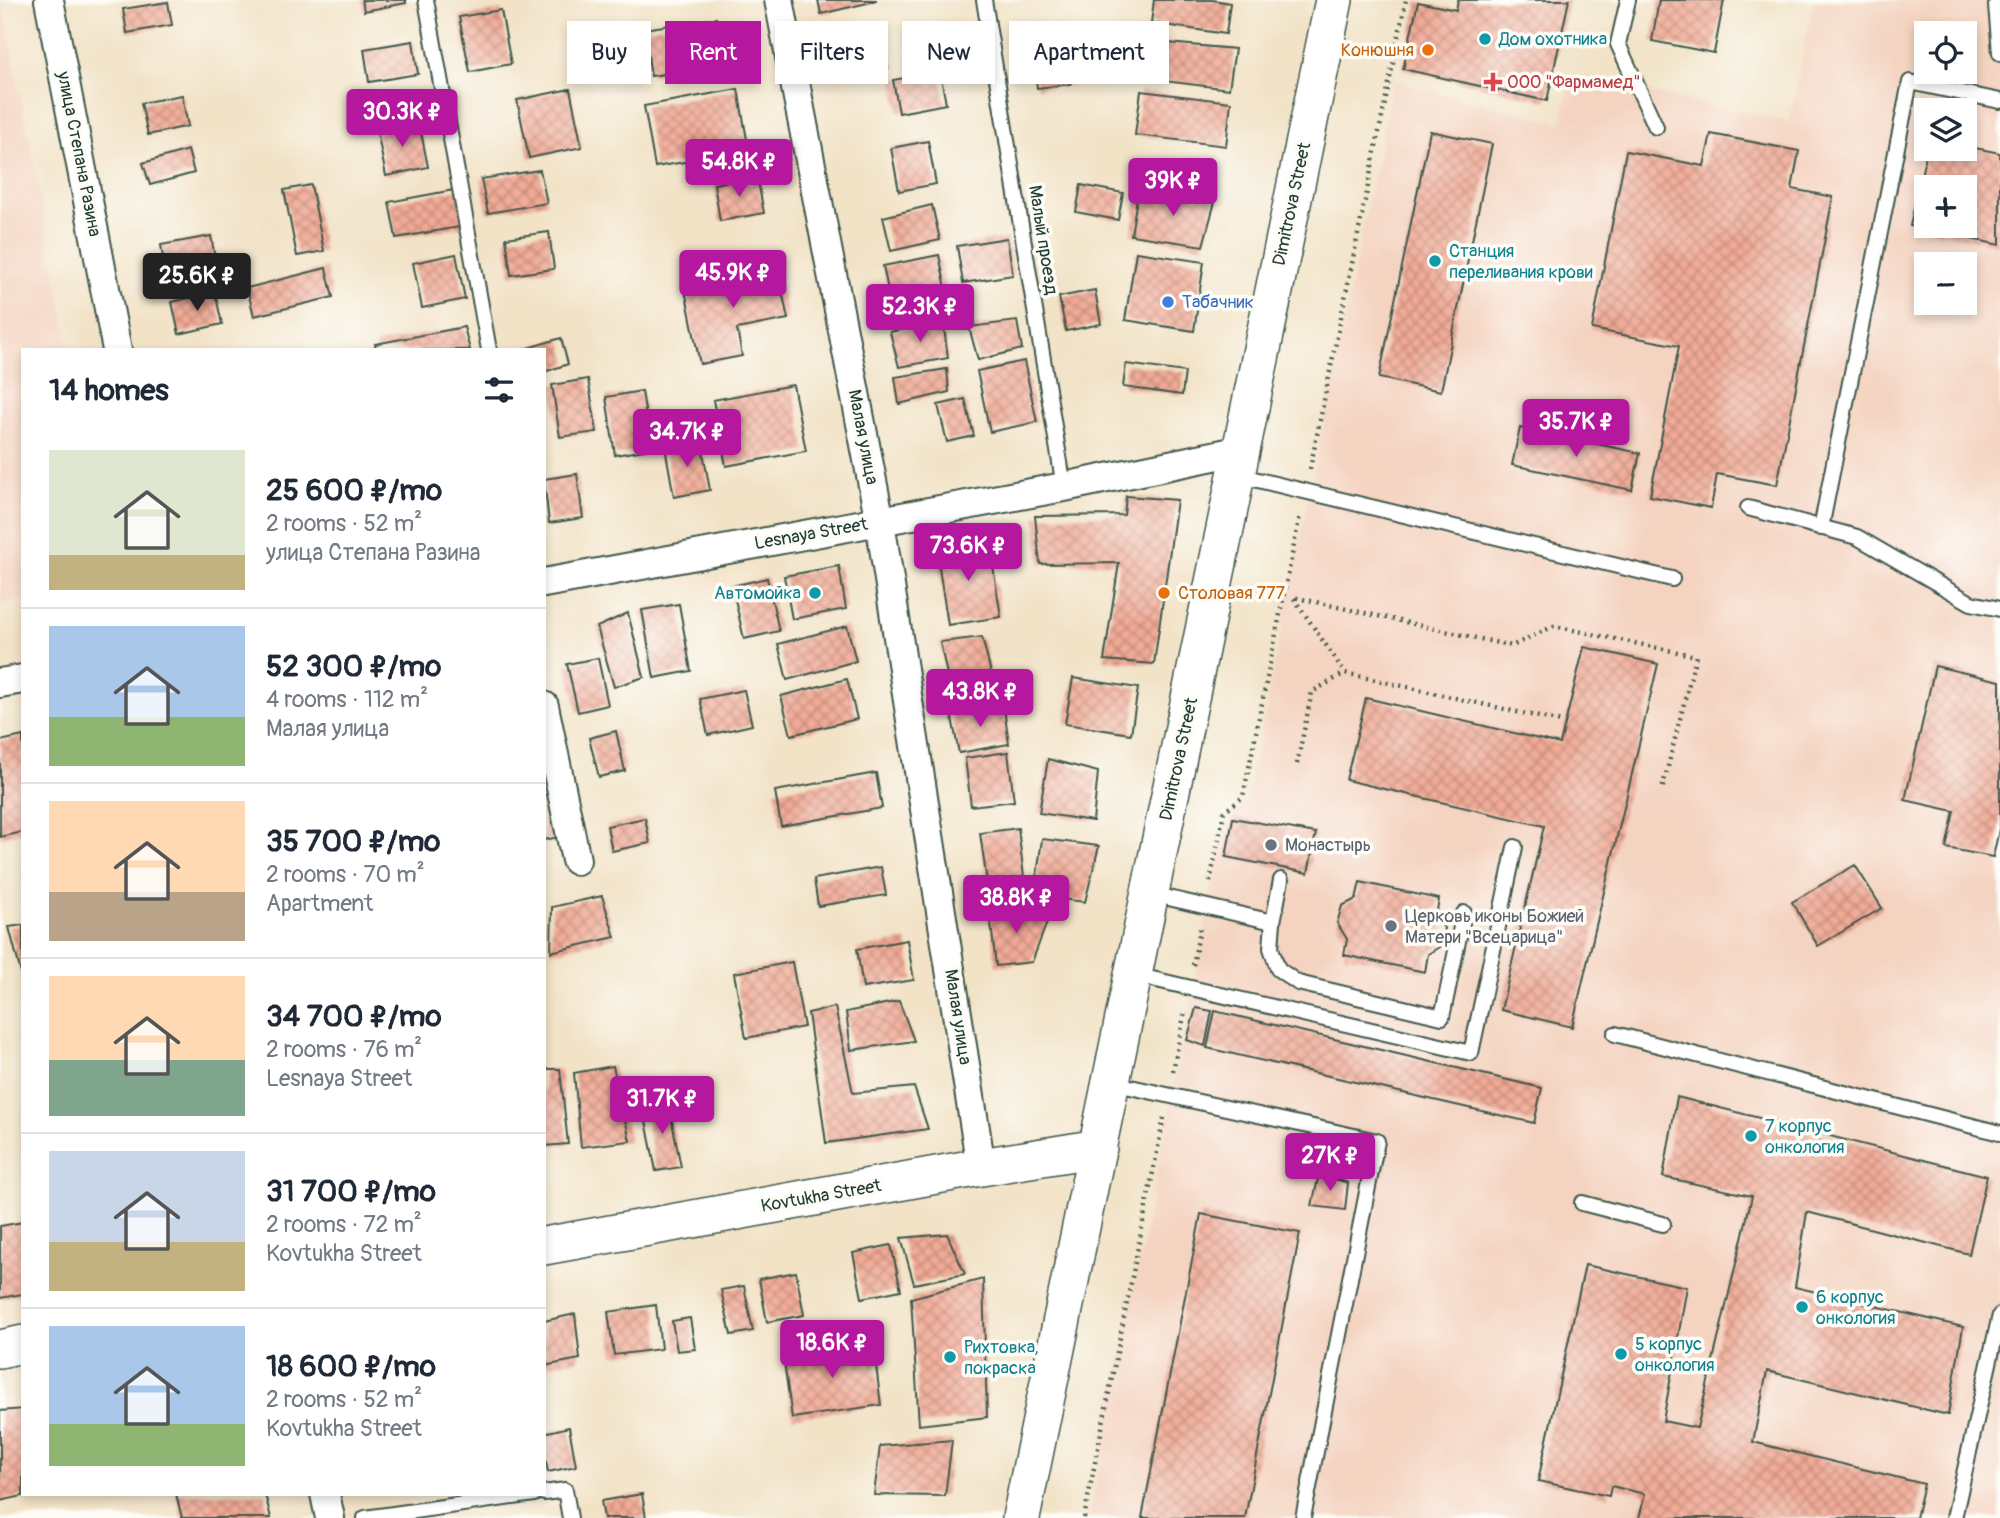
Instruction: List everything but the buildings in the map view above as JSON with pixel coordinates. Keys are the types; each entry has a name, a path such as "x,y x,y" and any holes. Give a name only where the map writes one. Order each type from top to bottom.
{"street":[{"name":"улица Степана Разина","path":"49,0 117,348"},
{"name":"Малая улица","path":"779,0 880,522 981,1167"},
{"name":"Dimitrova Street","path":"1021,1518 1334,0"},
{"name":"Lesnaya Street","path":"546,583 1064,487 1240,463"},
{"path":"0,683 21,679"},
{"path":"546,716 576,860"},
{"name":"Kovtukha Street","path":"546,1246 1098,1148"},
{"path":"0,1349 21,1344"},
{"path":"325,1496 330,1518"}],"lane":[{"path":"426,0 489,348"},
{"name":"Малый проезд","path":"984,0 1064,487"},
{"path":"1628,0 1618,44 1656,127"},
{"path":"1996,5 2000,53"},
{"path":"1821,528 1910,82 2000,101"},
{"path":"1240,463 1305,491 1672,579"},
{"path":"1748,508 1857,537 1972,603 2000,609"},
{"path":"1134,974 1471,1053 1515,847"},
{"path":"1281,880 1271,948 1278,969 1298,983 1442,1017 1464,913"},
{"path":"1151,894 1273,922"},
{"path":"1615,1034 2000,1133"},
{"path":"1111,1083 1377,1141 1303,1518"},
{"path":"1582,1203 1663,1224"},
{"path":"1954,1518 2000,1315"},
{"path":"546,1493 565,1490 570,1518"},
{"path":"365,1518 520,1496"}],"path":[{"path":"1084,1518 1224,812 1243,797 1406,0"},
{"path":"1284,595 1513,646 1554,626 1696,656 1662,790"},
{"path":"1293,597 1345,673"},
{"path":"1297,764 1312,692 1345,673 1566,723"}],"shaded area":[{"path":"2,0 70,348 21,348 21,600 0,604"},
{"path":"1814,0 2000,0 2000,1518 1089,1518 1227,814 1247,799 1393,81 1561,123 1572,76 1789,122"}],"place":[{"name":"Дом охотника","path":"1485,39"},
{"name":"Конюшня","path":"1428,50"},
{"name":"ООО \"Фармамед\"","path":"1493,82"},
{"name":"Станция переливания крови","path":"1435,261"},
{"name":"Табачник","path":"1168,302"},
{"name":"Автомойка","path":"815,593"},
{"name":"Столовая 777","path":"1164,593"},
{"name":"Монастырь","path":"1271,845"},
{"name":"Церковь иконы Божией Матери \"Всецарица\"","path":"1391,926"},
{"name":"7 корпус онкология","path":"1751,1136"},
{"name":"6 корпус онкология","path":"1802,1307"},
{"name":"5 корпус онкология","path":"1621,1354"},
{"name":"Рихтовка, покраска","path":"950,1357"}]}
